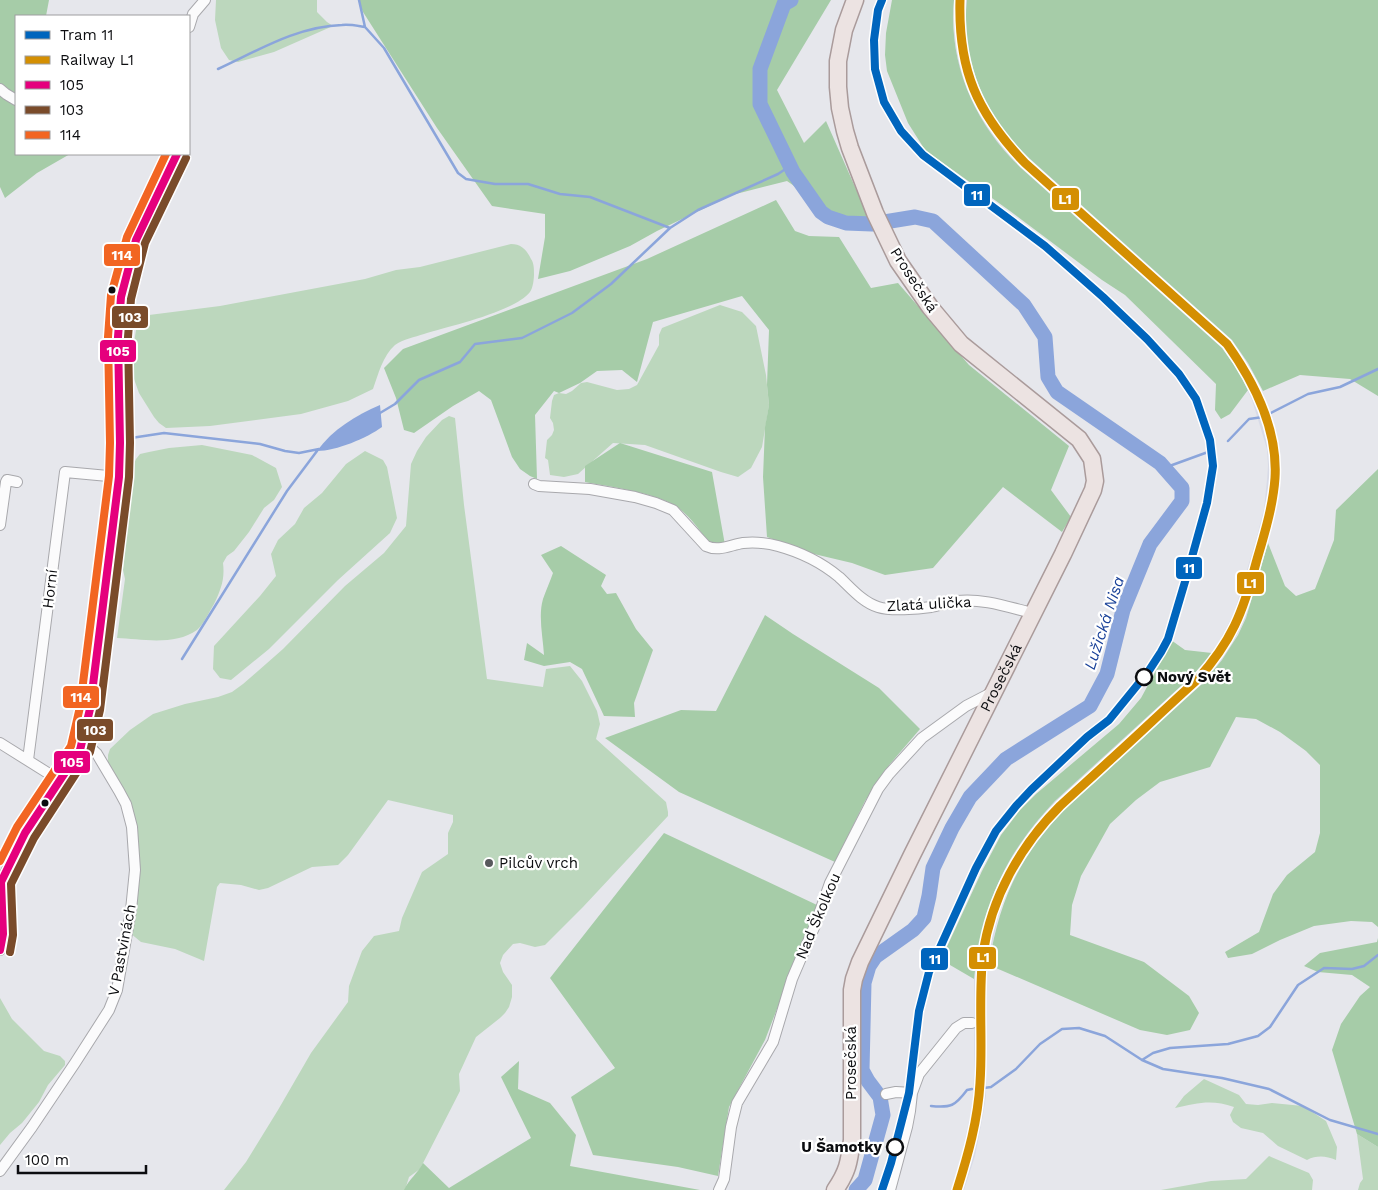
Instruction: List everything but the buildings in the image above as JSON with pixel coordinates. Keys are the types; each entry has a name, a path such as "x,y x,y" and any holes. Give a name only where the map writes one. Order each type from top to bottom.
{"main road":[{"name":"Prosečská","path":"835,1190 844,1177 850,1157 852,1140 851,1012 854,979 860,962 1063,554 1093,490 1095,481 1092,459 1079,440 961,344 930,307 898,261 875,212 845,131 838,87 838,61 844,30 855,0"}],"street":[{"path":"190,23 193,14 205,0"},
{"path":"0,89 15,99"},
{"path":"0,950 3,934 2,882 25,833 80,750 90,709 119,477 118,337 121,297 136,240 178,155"},
{"name":"Horní","path":"28,760 65,472 119,477"},
{"path":"0,525 6,482 7,480 17,482"},
{"name":"Zlatá ulička","path":"534,484 539,486 590,489 656,503 673,510 706,546 712,549 721,549 745,543 777,546 795,552 820,562 862,598 877,607 928,607 957,601 972,601 986,602 1032,613"},
{"name":"Nad Školkou","path":"719,1190 724,1179 731,1127 737,1103 773,1042 792,979 816,923 830,883 878,790 889,774 922,738 966,706 994,692"},
{"name":"V Pastvinách","path":"0,1171 75,1063 109,1010 117,990 131,910 135,870 132,828 126,804 119,791 96,754 82,740"},
{"path":"0,743 51,775 62,778"},
{"path":"890,1190 910,1111 912,1093 919,1074 956,1028 964,1023 972,1023"},
{"path":"886,1094 896,1092 912,1093"}],"shaded area":[{"path":"954,0 967,0 967,36 972,63 980,90 995,119 1017,147 1232,340 1248,363 1264,395 1279,447 1280,466 1276,511 1268,543 1246,618 1231,647 1202,684 1052,823 1030,850 1006,895 998,917 987,980 986,1096 975,1156 964,1190 951,1190 971,1112 974,1075 974,979 982,929 994,890 1020,843 1042,815 1193,675 1212,653 1234,613 1256,540 1264,509 1268,466 1267,449 1252,400 1237,369 1222,348 1021,168 997,143 985,126 969,95 959,67 954,37"}],"green space":[{"path":"0,0 49,0 46,15 15,15 15,155 68,155 37,173 5,198 0,187"},
{"path":"216,0 317,0 317,12 333,26 274,52 238,62 229,60 221,48 215,20"},
{"path":"358,0 831,0 777,90 804,143 826,121 870,221 833,213 787,181 732,195 630,246 570,271 538,279 545,237 545,214 492,206 437,128 363,12"},
{"path":"892,0 954,0 953,24 960,70 968,92 990,132 1021,168 1222,348 1237,369 1248,390 1230,414 1221,419 1215,410 1216,384 1125,295 925,150 908,123 887,71 885,55 886,33"},
{"path":"967,0 1378,0 1378,396 1350,379 1300,375 1263,391 1248,363 1232,340 1029,158 1000,125 979,86 972,66 966,22"},
{"path":"776,200 795,231 809,236 839,237 871,288 898,283 969,365 1069,446 1051,490 1071,517 1062,532 1003,487 933,568 885,575 852,563 814,554 767,537 763,477 765,427 769,405 767,385 769,330 742,296 653,322 637,382 622,370 597,371 580,383 559,393 554,391 535,415 537,479 520,469 512,457 491,400 479,391 453,406 414,433 404,430 396,398 384,368 403,349 647,259"},
{"path":"511,244 523,248 533,262 534,278 530,292 522,299 496,312 398,343 391,349 384,360 373,389 348,401 301,414 210,426 166,428 154,417 139,393 134,379 132,355 137,324 141,318 149,315 220,306 365,279 396,270 420,267"},
{"path":"720,305 742,312 756,326 766,375 769,405 762,447 751,468 738,477 645,445 613,443 578,474 564,477 550,475 548,460 545,458 547,440 554,430 550,418 554,395 559,393 566,394 581,383 587,382 617,390 629,389 637,385 659,345 659,335 662,328"},
{"path":"449,416 455,418 464,505 487,679 543,687 546,669 570,666 582,681 597,711 600,724 596,739 666,802 668,816 545,945 535,947 520,943 513,944 503,955 500,963 503,972 512,985 512,997 509,1007 500,1018 476,1037 459,1074 460,1091 420,1169 409,1177 405,1190 224,1190 246,1162 311,1053 348,1002 349,986 362,951 374,936 399,931 402,918 422,872 448,854 448,833 453,822 453,815 388,800 348,855 338,865 312,867 268,888 259,890 241,885 220,883 217,887 204,961 175,949 141,942 130,933 131,805 108,762 108,755 110,749 130,730 153,714 185,704 218,697 232,692 243,684 283,649 345,586 384,553 406,526 411,464 417,451 426,437 442,420"},
{"path":"620,443 712,472 725,545 710,544 688,517 671,503 635,491 585,482 585,466"},
{"path":"202,445 252,455 276,468 282,487 274,500 264,508 234,551 227,556 223,563 223,579 219,594 202,625 197,630 188,635 168,640 117,638 125,579 123,570 126,524 132,469 136,459 140,454 149,452"},
{"path":"365,451 383,460 387,467 397,518 390,533 338,580 269,649 231,680 220,678 213,669 214,646 276,576 271,554 278,540 295,524 304,508 322,493 346,464"},
{"path":"1378,469 1378,927 1372,922 1351,921 1314,926 1252,954 1228,958 1225,952 1259,932 1273,894 1287,875 1315,852 1320,833 1320,765 1306,751 1280,732 1256,719 1236,717 1210,767 1160,782 1136,800 1110,824 1081,876 1072,905 1070,935 1144,962 1189,996 1199,1013 1190,1030 1167,1035 1140,1030 989,965 993,942 1005,900 1023,863 1048,828 1064,810 1202,684 1222,660 1246,618 1268,543 1285,586 1296,596 1315,589 1334,540 1336,510"},
{"path":"561,546 606,575 601,586 607,594 616,593 636,629 653,650 634,703 635,717 604,716 582,669 570,662 544,666 524,660 527,643 544,655 541,619 542,606 553,573 541,555"},
{"path":"765,615 879,688 920,729 890,764 865,801 835,862 679,792 605,738 681,710 716,711"},
{"path":"1171,640 1185,650 1212,653 1193,675 1055,801 1037,821 1009,862 998,883 983,928 974,979 950,965 945,951 1001,835 1020,810 1036,794 1119,724 1141,698"},
{"path":"664,833 817,905 765,1040 729,1107 718,1176 678,1167 593,1155 571,1097 615,1068 550,978"},
{"path":"1378,938 1378,1147 1357,1134 1332,1050 1341,1024 1360,996 1370,987 1352,975 1318,972 1304,966 1320,953 1377,942"},
{"path":"0,998 12,1019 44,1051 60,1056 65,1061 65,1065 48,1085 39,1102 22,1123 0,1145"},
{"path":"519,1061 518,1089 550,1103 576,1135 570,1166 700,1190 404,1190 423,1163 449,1188 531,1138 501,1077"},
{"path":"1204,1079 1239,1095 1246,1104 1272,1103 1303,1106 1326,1121 1337,1147 1336,1160 1314,1157 1307,1160 1278,1146 1263,1133 1241,1128 1233,1122 1230,1115 1234,1107 1211,1102 1175,1108 1184,1096"},
{"path":"1357,1134 1378,1147 1378,1190 1358,1190 1363,1179"},
{"path":"1269,1156 1309,1173 1313,1180 1312,1190 1161,1190 1211,1181 1246,1179"}],"water":[{"path":"380,405 382,427 351,443 333,449 317,451 330,436 345,424 362,413"}],"waterway":[{"path":"359,0 365,27"},
{"name":"Lužická Nisa","path":"791,0 784,4 760,69 760,104 793,172 821,212 828,217 846,223 872,224 915,217 933,221 1024,305 1045,337 1048,377 1057,392 1160,463 1182,488 1182,501 1150,544 1123,610 1107,674 1090,706 1006,759 970,797 952,828 933,868 924,918 913,930 875,957 869,966 864,983 862,1070 880,1097 883,1115 865,1180 856,1190"},
{"path":"218,69 263,47 310,30 326,26 354,25 365,27 384,48 458,173 466,179 495,184 528,184 560,194 590,197 670,228"},
{"path":"380,413 395,404 419,380 460,362 475,344 522,338 572,313 611,284 670,228 698,210 778,174 790,166"},
{"path":"1228,441 1249,419 1263,417 1308,394 1340,387 1378,369"},
{"path":"131,438 164,433 260,444 299,453 319,449"},
{"path":"182,659 287,491 317,451"},
{"path":"1164,468 1208,452"},
{"path":"984,1088 991,1087 1016,1069 1040,1044 1062,1029 1079,1028 1105,1036 1142,1060 1153,1053 1170,1048 1228,1044 1258,1036 1270,1027 1298,985 1324,968 1352,969 1364,966 1378,955"},
{"path":"1142,1060 1163,1069 1222,1078 1269,1089 1330,1120 1378,1134"},
{"path":"931,1106 943,1107 952,1105 967,1090 972,1089"}],"tram line":[{"name":"11","path":"882,0 878,10 874,40 875,69 884,102 901,131 923,155 1045,246 1147,339 1179,374 1196,399 1210,440 1213,466 1207,503 1187,575 1168,639 1161,652 1148,672 1109,720 1087,737 1016,806 996,831 976,868 929,972 919,1011 909,1093 882,1190"}],"rail line":[{"name":"L1","path":"957,1190 969,1151 979,1097 983,954 987,933 1000,893 1009,874 1032,838 1060,806 1197,680 1228,639 1241,611 1251,580 1268,521 1275,478 1273,442 1262,407 1255,390 1227,344 1025,163 994,126 983,108 967,69 960,25 960,0"}],"transit line":[{"name":"114","path":"0,861 17,827 71,746 80,707 109,476 108,337 111,295 127,237 166,155"},
{"name":"105","path":"0,950 3,934 1,882 25,833 80,750 90,709 119,477 118,337 121,297 136,240 177,155"},
{"name":"103","path":"10,952 13,935 11,884 34,838 90,752 100,710 129,477 128,337 131,299 145,243 186,158"}],"place":[{"name":"Nový Svět","path":"1144,677"},
{"name":"Pilcův vrch","path":"489,863"},
{"name":"U Šamotky","path":"895,1147"}]}
